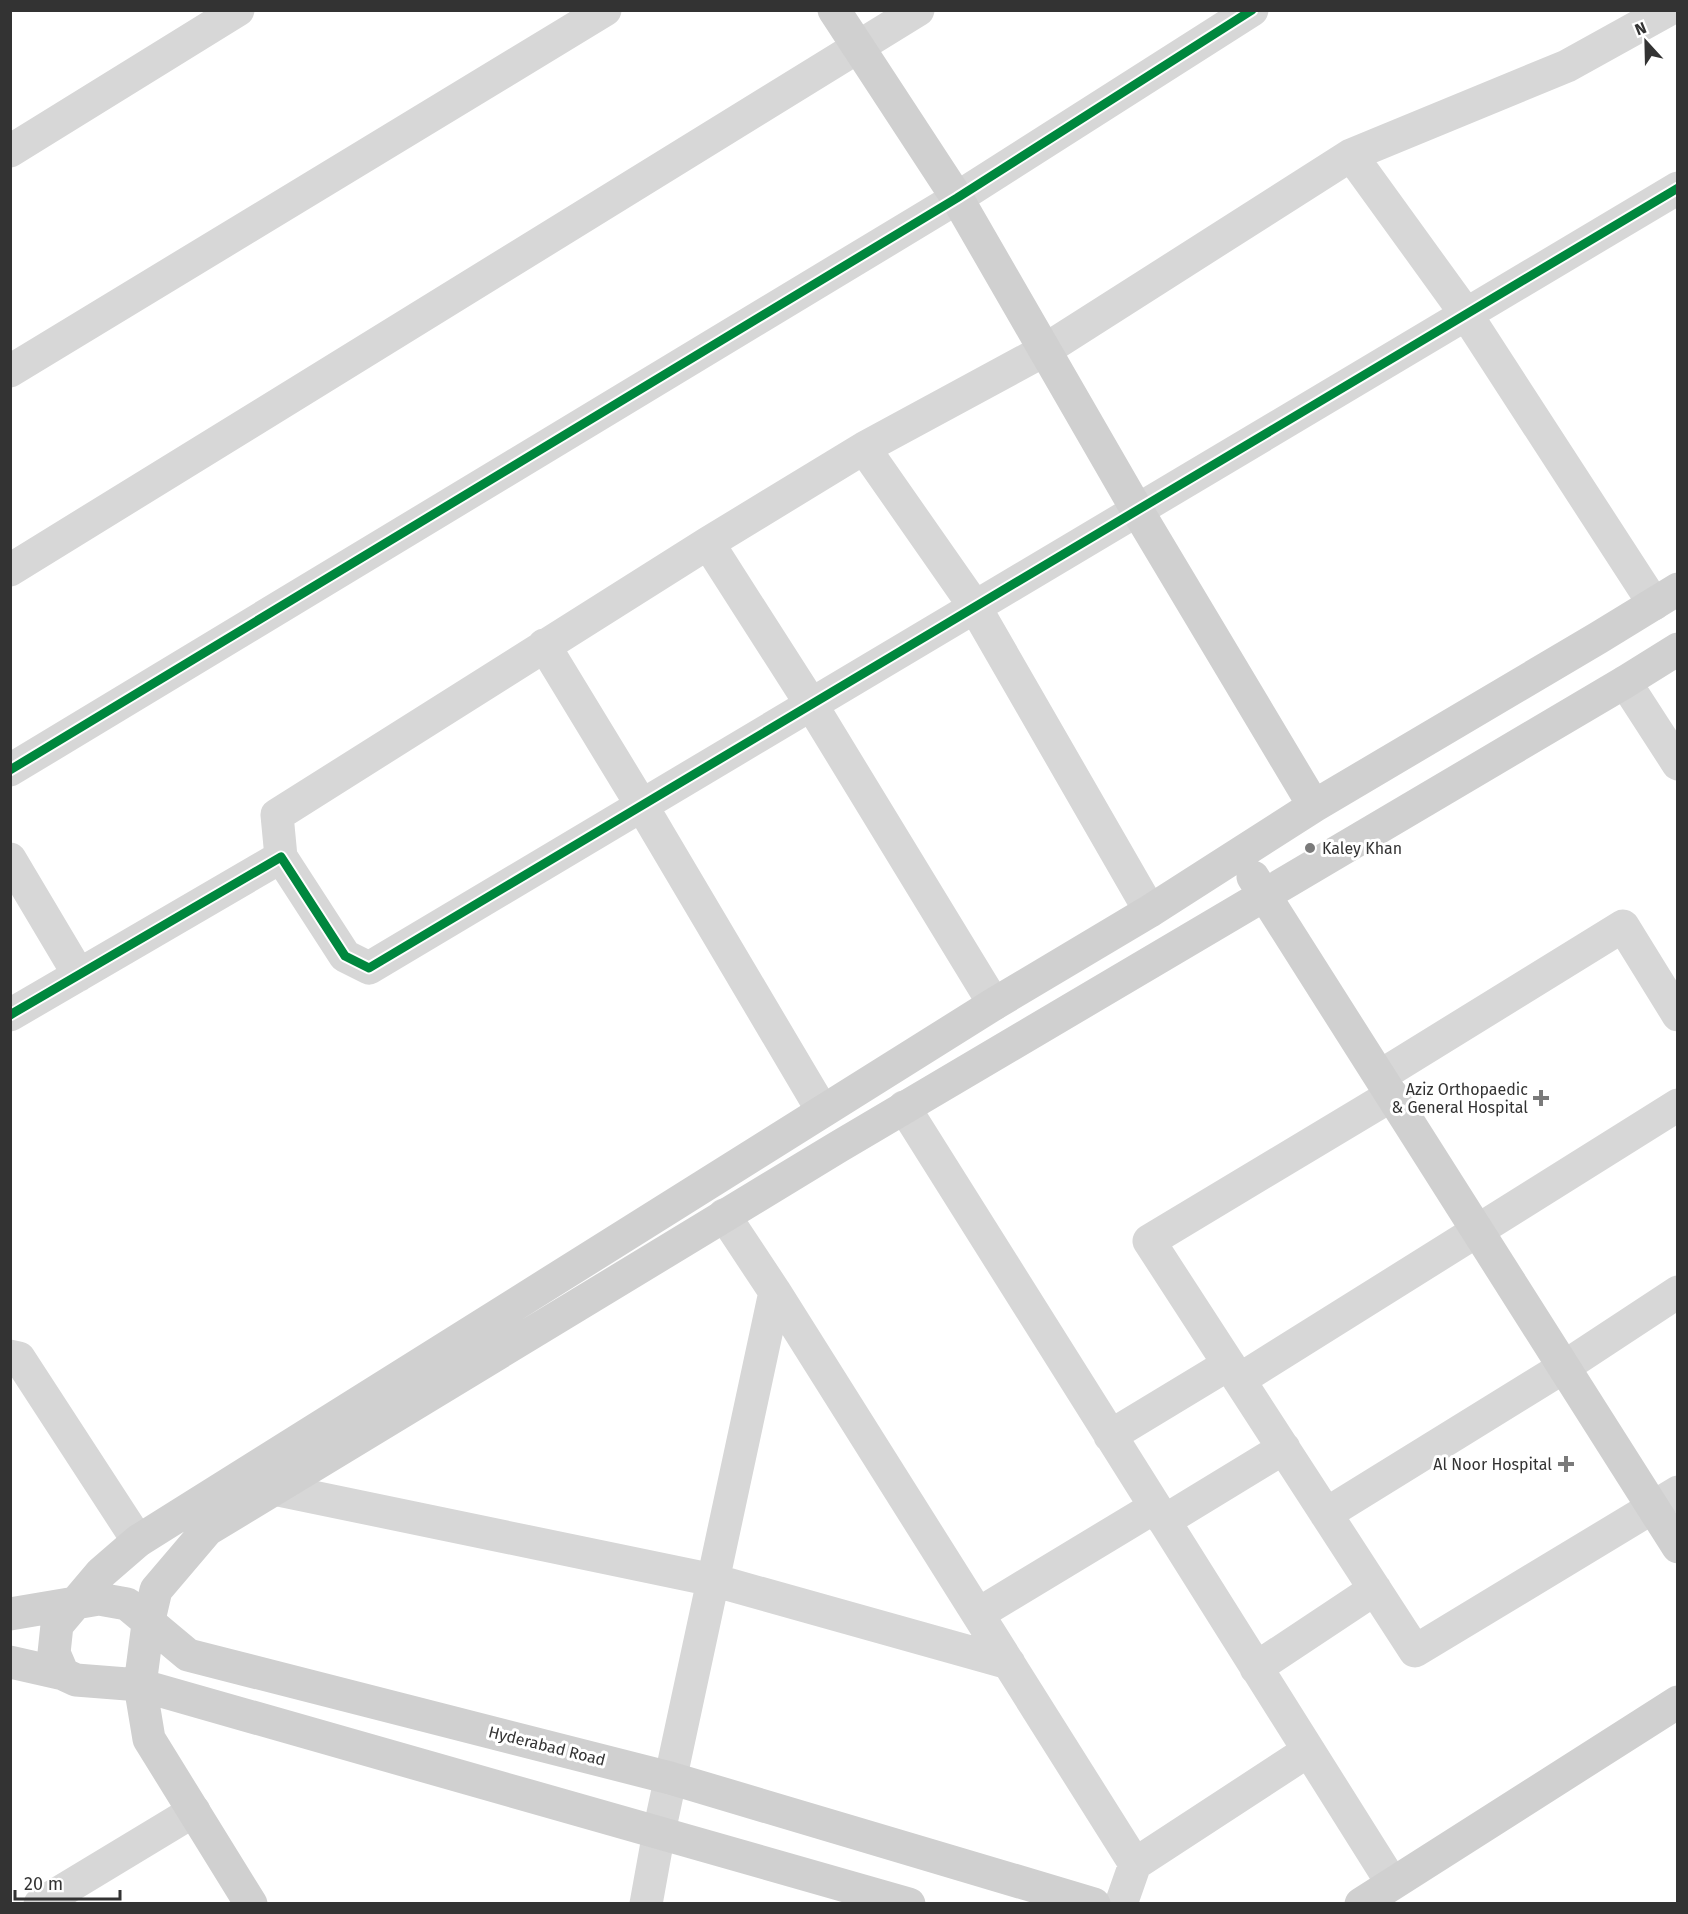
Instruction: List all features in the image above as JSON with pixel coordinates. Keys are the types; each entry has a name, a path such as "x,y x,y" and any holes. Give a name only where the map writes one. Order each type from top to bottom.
{"main road":[{"path":"834,10 856,47 957,198 1137,510 1314,806"},
{"path":"63,1674 54,1653 57,1625 100,1573 138,1541 822,1110 1150,911 1314,806 1666,596"},
{"path":"251,1904 149,1739 140,1685 148,1624 156,1590 207,1530 904,1107 1625,682 1677,649"},
{"path":"1239,855 1564,1367 1665,1500 1677,1547"},
{"name":"Hyderabad Road","path":"10,1614 99,1599 127,1604 148,1624 188,1655 670,1778 1094,1904"},
{"path":"10,1662 63,1674 76,1680 140,1685 909,1904"},
{"path":"1361,1904 1677,1702"}],"street":[{"path":"10,151 238,10"},
{"path":"10,370 605,10"},
{"path":"10,570 918,10"},
{"path":"10,770 957,198 1252,10"},
{"path":"1668,10 1567,66 1351,155 1045,350 864,448 708,543 277,815 281,857 345,956 369,968 1677,188"},
{"path":"1351,155 1666,596"},
{"path":"864,448 975,607 1150,911"},
{"path":"708,543 811,704 994,1004"},
{"path":"544,645 822,1110"},
{"path":"1625,682 1677,764"},
{"path":"10,1016 281,857"},
{"path":"10,859 79,975"},
{"path":"1665,1500 1415,1651 1149,1241 1386,1086 1623,926 1677,1015"},
{"path":"1110,1436 1234,1372 1478,1230 1677,1105"},
{"path":"904,1107 1392,1883"},
{"path":"724,1215 775,1292 1135,1864"},
{"path":"646,1904 658,1832 775,1292"},
{"path":"1326,1514 1564,1367 1677,1292"},
{"path":"10,1356 19,1358 138,1541"},
{"path":"978,1614 1284,1448"},
{"path":"274,1489 713,1580 1009,1663"},
{"path":"1256,1668 1375,1589"},
{"path":"1120,1904 1135,1864 1308,1751"},
{"path":"40,1904 194,1811"}],"cycle path":[{"path":"10,770 957,198 1252,10"},
{"path":"10,1015 281,857 345,956 369,968 1678,188"}],"place":[{"name":"Kaley Khan","path":"1310,848"},
{"name":"Aziz Orthopaedic & General Hospital","path":"1541,1098"},
{"name":"Al Noor Hospital","path":"1566,1464"}]}
